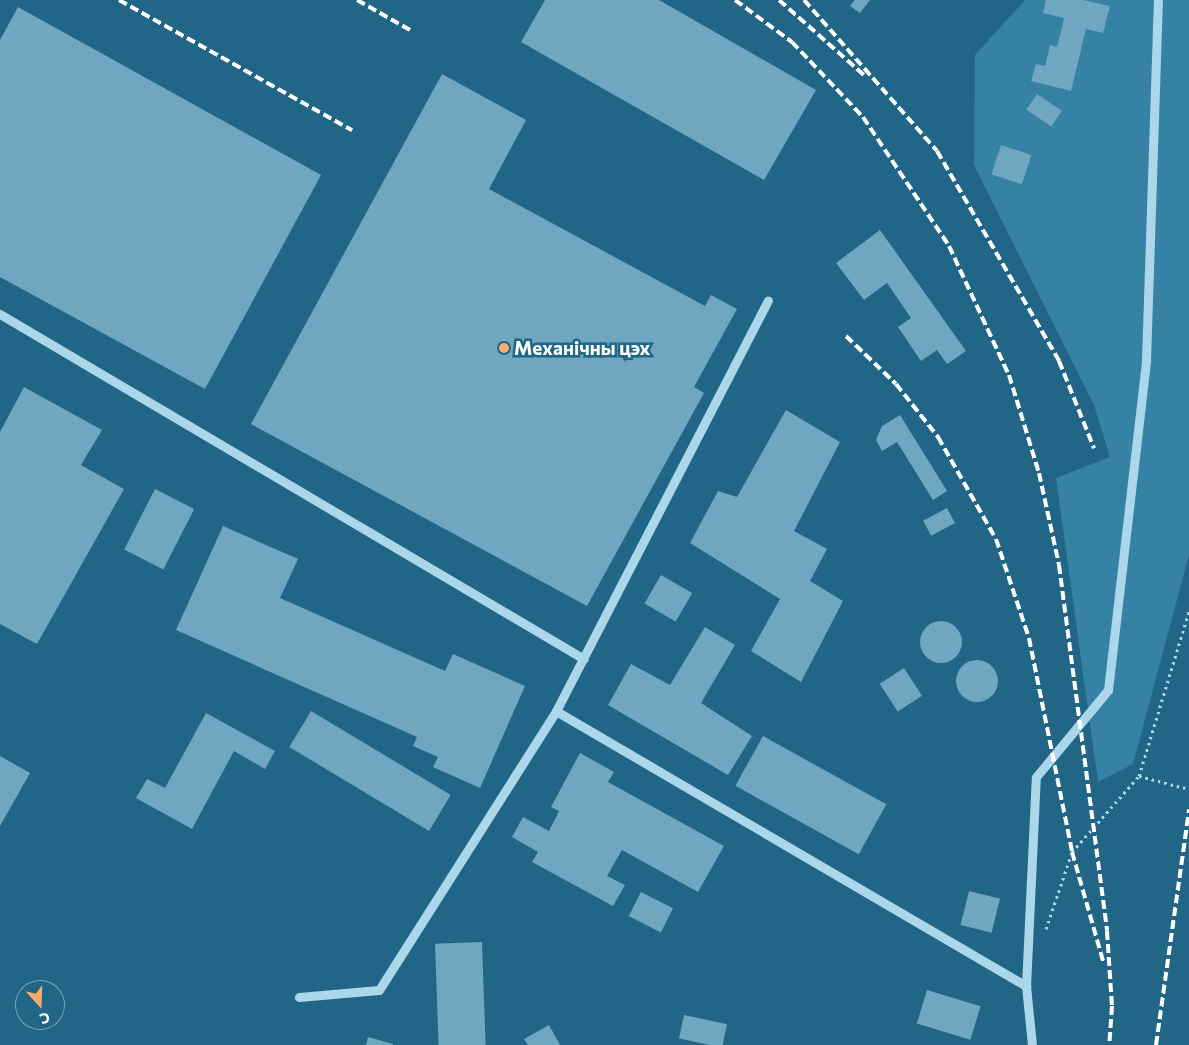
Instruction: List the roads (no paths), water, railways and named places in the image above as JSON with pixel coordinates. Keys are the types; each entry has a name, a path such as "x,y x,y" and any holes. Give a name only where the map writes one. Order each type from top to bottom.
{"lane":[{"path":"1032,1045 1026,986 1036,777 1108,690 1146,360 1158,0"},
{"path":"299,997 379,990 556,711 768,301"},
{"path":"0,314 584,659"},
{"path":"556,711 1026,986"}],"railway":[{"path":"119,0 352,130"},
{"path":"357,0 410,30"},
{"path":"735,0 792,42 863,117 949,246 1009,375 1039,473 1059,565 1107,931 1112,1006 1109,1045"},
{"path":"779,0 866,77"},
{"path":"804,0 937,151 1059,361 1094,448"},
{"path":"846,336 896,384 938,437 996,539 1029,638 1072,852 1104,964"},
{"path":"1156,1045 1189,809"}],"place":[{"name":"Механічны цэх","path":"504,348"}]}
